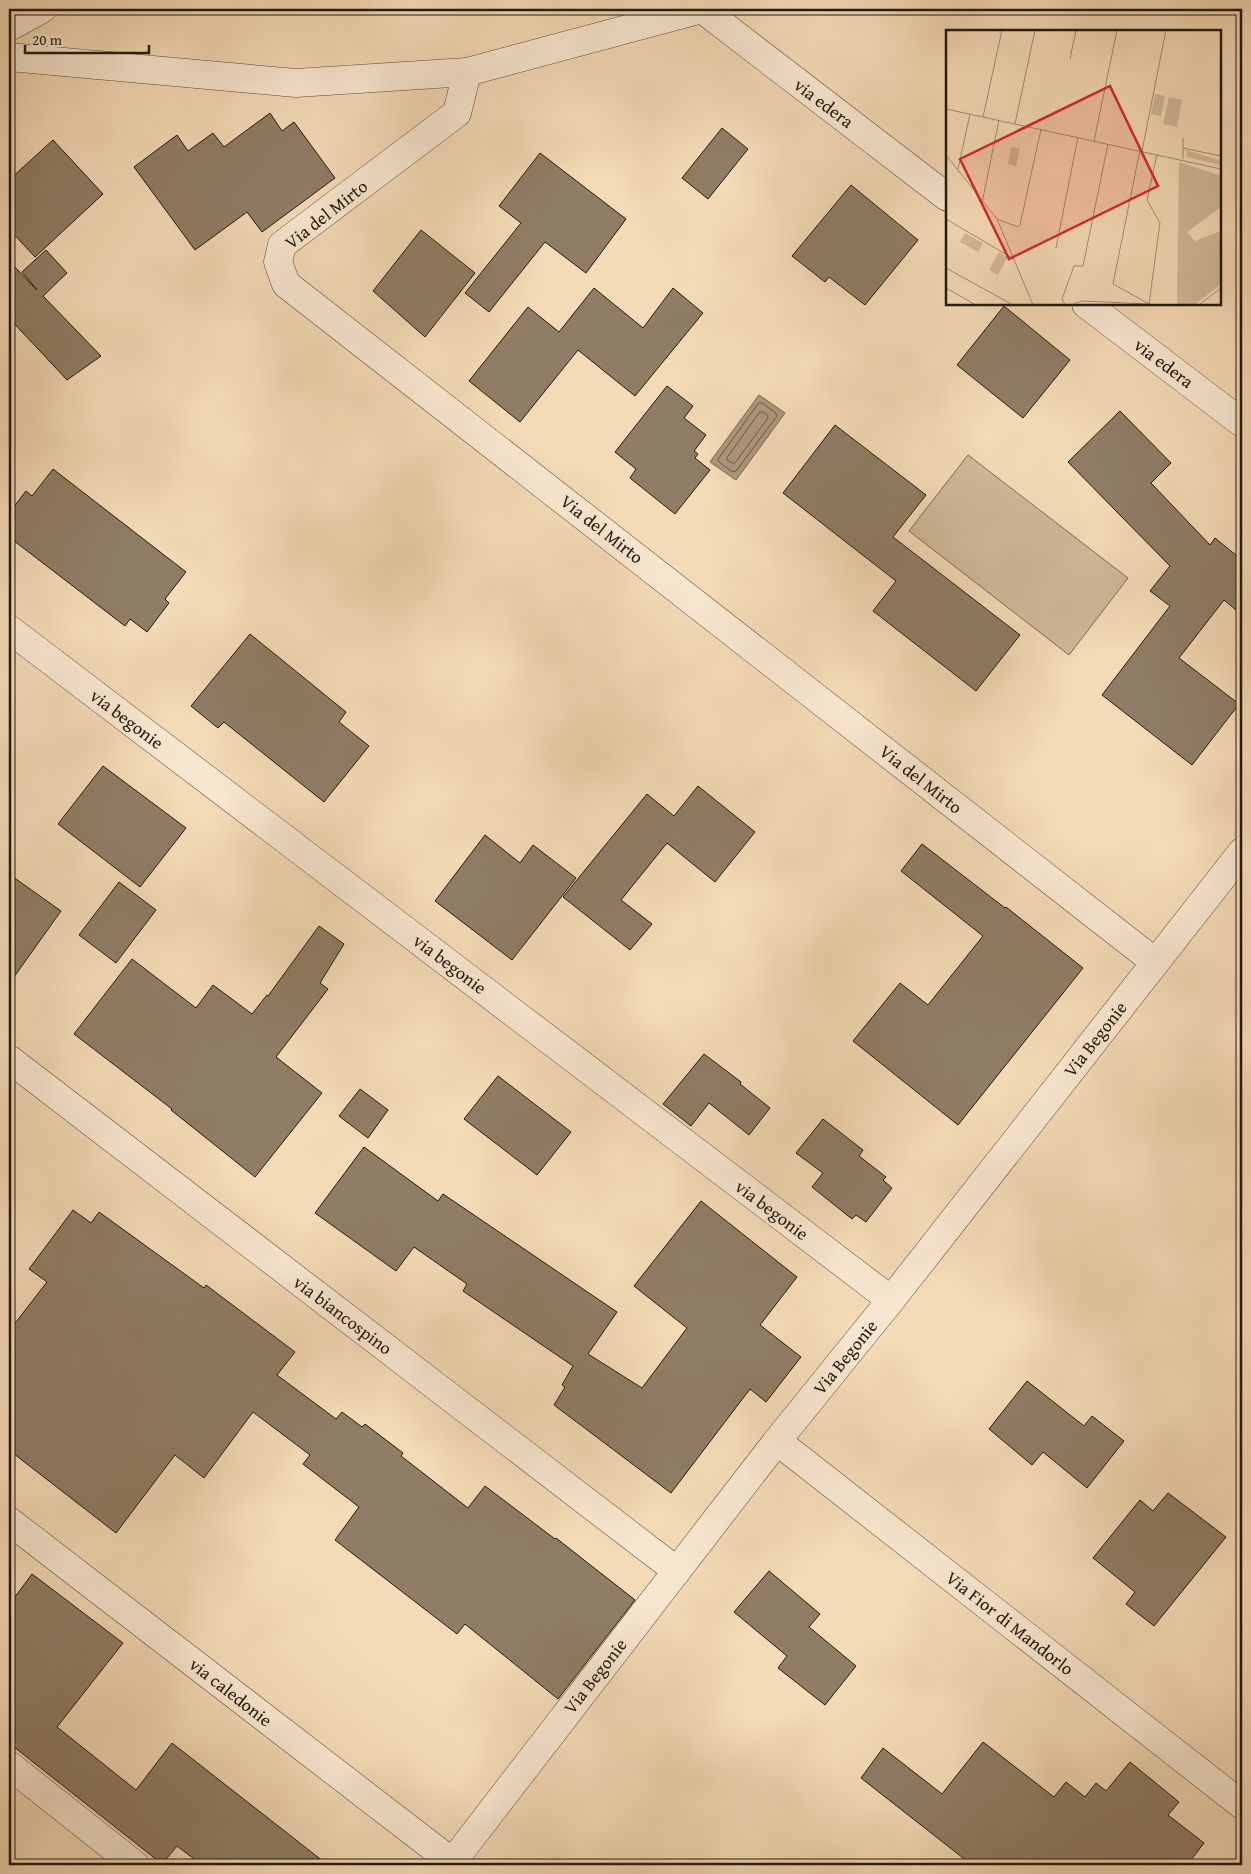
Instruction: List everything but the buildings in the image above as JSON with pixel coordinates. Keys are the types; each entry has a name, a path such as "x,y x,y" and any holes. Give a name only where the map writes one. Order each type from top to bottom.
{"street":[{"path":"9,27 42,9"},
{"path":"9,57 296,84 467,72 702,9"},
{"name":"via edera","path":"702,9 946,196"},
{"name":"Via del Mirto","path":"467,72 457,113 282,245 278,262 286,284 1155,962"},
{"name":"via edera","path":"1087,305 1242,423"},
{"name":"via begonie","path":"9,629 890,1300"},
{"name":"Via Begonie","path":"451,1864 777,1441 1242,852"},
{"name":"via biancospino","path":"9,1059 676,1571"},
{"name":"Via Fior di Mandorlo","path":"777,1441 1242,1805"},
{"name":"via caledonie","path":"9,1521 451,1864"},
{"path":"9,1765 135,1865"}],"shaded area":[{"path":"968,455 1128,578 1069,655 909,531"}],"water":[{"path":"759,395 785,413 736,480 710,462"}]}
